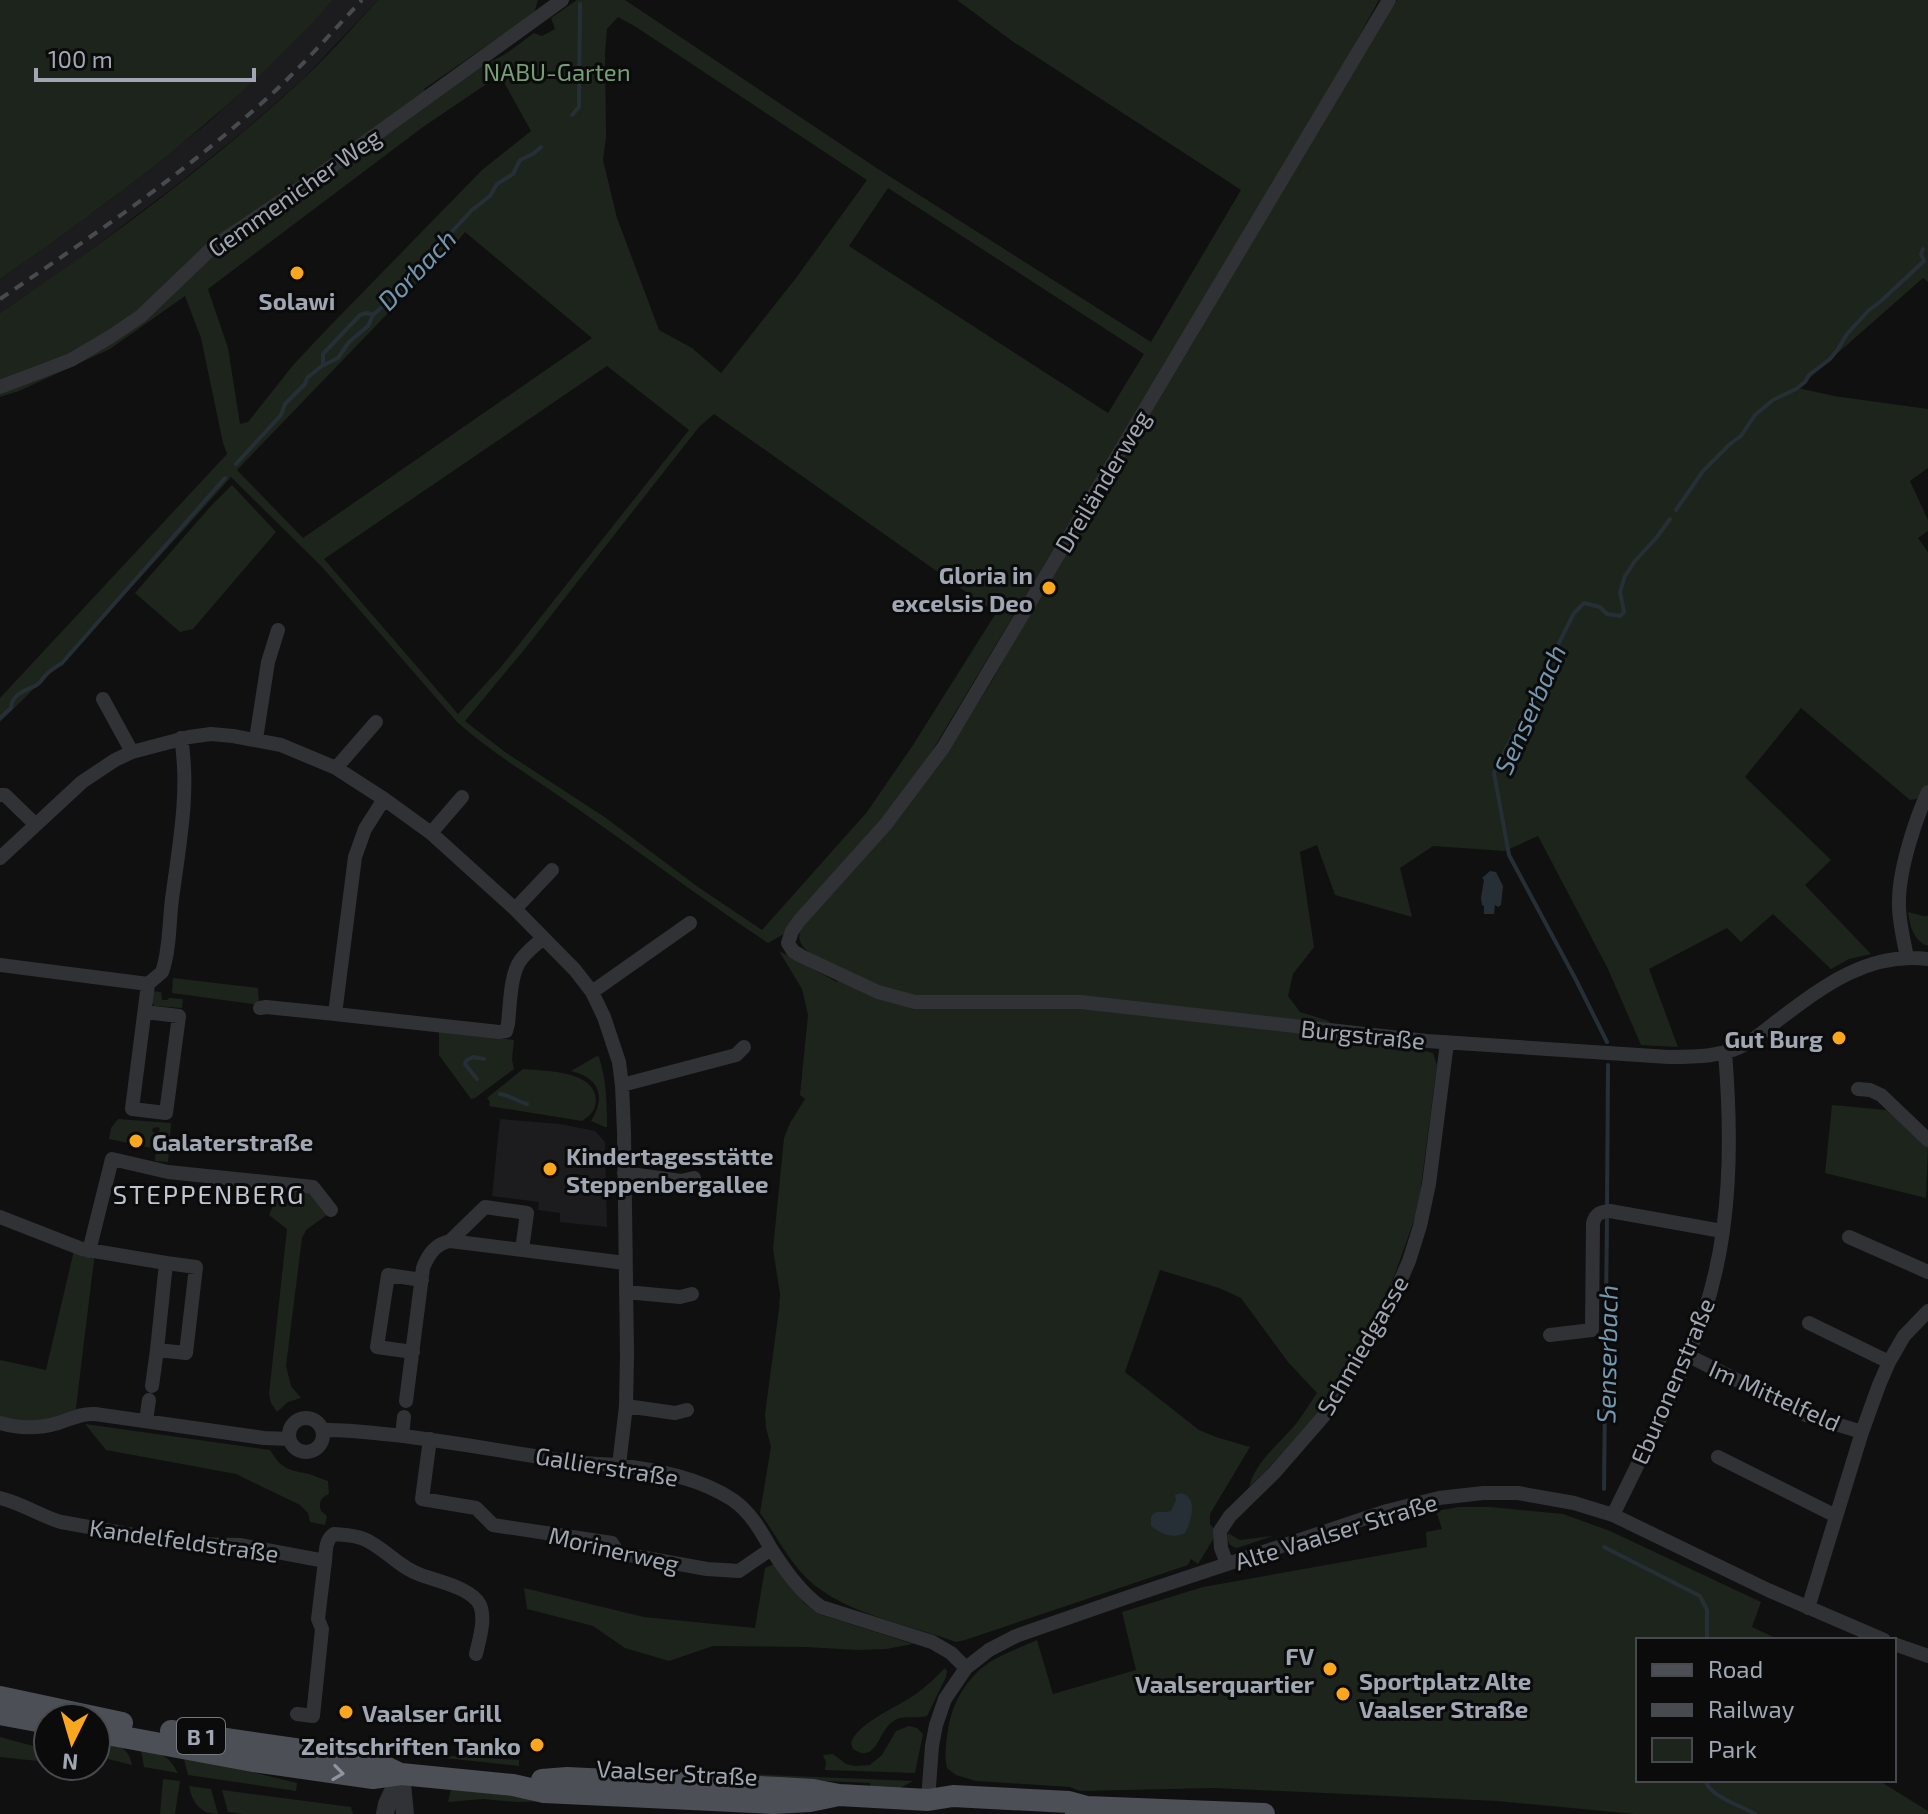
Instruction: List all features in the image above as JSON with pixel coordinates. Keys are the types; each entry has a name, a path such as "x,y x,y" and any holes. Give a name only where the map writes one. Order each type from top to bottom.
{"main road":[{"name":"Vaalser Straße","path":"0,1697 186,1734 371,1760 401,1774"},
{"path":"0,1714 32,1720"},
{"name":"Vaalser Straße","path":"112,1735 253,1761 373,1778 401,1774 513,1785 544,1792 730,1808 810,1801 839,1795"},
{"name":"Vaalser Straße","path":"513,1785 567,1778 813,1790 839,1795 928,1800 953,1796 1069,1802 1087,1807 1264,1814"}],"street":[{"name":"Gemmenicher Weg","path":"0,387 71,360 141,316 214,246 317,177 545,6 562,0"},
{"name":"Dreiländerweg","path":"788,943 799,921 886,824 943,748 1389,0"},
{"path":"256,739 268,662 278,630"},
{"path":"103,699 132,752"},
{"path":"336,768 376,722"},
{"path":"0,858 88,777 115,760 181,738 211,734 281,745 336,768 431,833 515,909 575,970 592,992 614,1042 622,1085 627,1237 626,1406 619,1465"},
{"path":"145,1012 179,1016 166,1113 132,1109 148,984 164,967 184,794 181,738"},
{"path":"3,792 36,825"},
{"path":"1907,958 1898,903 1900,886 1914,829 1928,792"},
{"path":"431,833 462,797"},
{"path":"335,1014 355,857 365,829 384,799"},
{"path":"515,909 552,870"},
{"path":"592,992 690,923"},
{"path":"260,1008 506,1031 517,967 543,938"},
{"name":"Burgstraße","path":"788,943 801,956 855,982 915,1002 1081,1002 1447,1043 1669,1057 1725,1052 1747,1043 1842,975 1874,963 1907,958 1928,959"},
{"path":"0,965 148,984"},
{"name":"Schmiedgasse","path":"1227,1564 1221,1548 1220,1531 1230,1516 1275,1472 1328,1411 1391,1302 1409,1261 1429,1184 1447,1043"},
{"path":"622,1085 736,1055 744,1047"},
{"name":"Eburonenstraße","path":"1613,1515 1687,1355 1715,1271 1730,1152 1725,1052"},
{"path":"1858,1089 1881,1095 1928,1140"},
{"path":"89,1251 112,1159 168,1172 313,1187 331,1210"},
{"path":"624,1173 681,1181 694,1178"},
{"path":"402,1436 427,1258 434,1249 450,1241 485,1207 527,1213 522,1250"},
{"path":"1550,1335 1592,1330 1593,1223 1600,1212 1610,1211 1722,1231"},
{"path":"0,1217 89,1251 196,1267 186,1353 157,1350"},
{"path":"1849,1237 1928,1272"},
{"path":"450,1241 625,1263"},
{"path":"146,1421 166,1263"},
{"path":"413,1352 377,1347 388,1275 422,1280"},
{"path":"626,1292 680,1297 692,1294"},
{"name":"Im Mittelfeld","path":"1808,1608 1862,1432 1889,1362 1904,1336 1928,1311"},
{"path":"1809,1323 1889,1362"},
{"name":"Im Mittelfeld","path":"1687,1355 1806,1415 1862,1432"},
{"path":"626,1406 675,1413 687,1410"},
{"path":"0,1423 33,1428 87,1413 289,1439 292,1446 304,1452 318,1448 322,1442 322,1430"},
{"name":"Gallierstraße","path":"289,1439 290,1427 300,1418 313,1419 322,1430 342,1429 430,1439 685,1477 735,1502 755,1520 792,1578 821,1607 932,1642 951,1653 966,1668"},
{"name":"Morinerweg","path":"430,1439 422,1499 476,1508 493,1525 612,1543 618,1553 707,1569 739,1571 771,1549"},
{"path":"1718,1457 1836,1516"},
{"name":"Alte Vaalser Straße","path":"928,1800 936,1725 945,1699 966,1668 989,1650 1016,1636 1227,1564 1387,1511 1439,1498 1518,1493 1574,1503 1613,1515 1808,1608 1879,1638"},
{"name":"Kandelfeldstraße","path":"0,1498 61,1522 184,1544 240,1545 325,1561"},
{"path":"297,1714 313,1716 322,1629 318,1619 327,1541 334,1534 360,1537 407,1569 455,1586 472,1596 479,1603 482,1623 476,1654"},
{"path":"1896,1645 1928,1656"},
{"path":"385,1814 401,1774"},
{"path":"401,1774 405,1814"}],"shaded area":[{"path":"333,0 378,0 304,78 245,130 71,265 0,313 0,279 110,200 209,122"},
{"path":"1490,871 1496,872 1503,886 1501,905 1495,905 1494,914 1484,914 1482,878"},
{"name":"Kindertagesstätte Steppenbergallee","path":"500,1119 560,1124 595,1131 605,1142 607,1227 560,1222 560,1213 538,1210 539,1202 492,1196"},
{"path":"1181,1493 1192,1504 1185,1533 1167,1535 1151,1526 1152,1516 1156,1512 1171,1511 1175,1495"}],"green space":[{"path":"0,0 333,0 257,78 175,149 89,216 0,279"},
{"name":"NABU-Garten","path":"378,0 538,0 534,13 424,89 431,101 534,33 542,36 555,29 551,18 577,0 625,0 875,167 1151,342 1241,190 1012,41 957,0 1379,0 1330,89 932,751 883,819 784,934 768,943 499,755 457,722 323,568 231,477 89,632 0,722 0,698 227,454 201,338 185,296 110,349 0,397 0,313 194,173 313,70","holes":["618,17 636,27 867,180 796,278 721,373 692,348 659,330 617,218 603,160 607,29","500,75 531,131 482,170 328,328 294,364 248,422 240,424 228,348 208,289 423,127","888,188 1144,354 1108,413 849,246","465,232 592,338 303,538 237,470","607,366 689,430 501,667 458,714 324,559","714,414 996,613 867,812 762,930 465,721 699,427"]},
{"path":"1397,0 1928,0 1928,282 1923,278 1798,388 1928,409 1928,468 1910,481 1928,520 1928,531 1918,538 1928,552 1928,797 1910,800 1801,708 1745,777 1831,860 1805,885 1871,954 1849,959 1831,969 1773,914 1741,942 1727,928 1649,969 1678,1047 1641,1045 1608,969 1538,836 1505,851 1433,846 1400,868 1412,917 1335,895 1317,845 1300,852 1314,947 1293,974 1288,996 1300,1012 1326,1020 1362,1042 1406,1046 1433,1053 1437,1065 1418,1209 1395,1274 1364,1342 1318,1413 1249,1487 1262,1461 1295,1425 1317,1393 1288,1362 1241,1298 1160,1270 1125,1372 1199,1430 1250,1447 1210,1514 1210,1524 1217,1533 1198,1564 1191,1559 1188,1565 956,1642 872,1615 832,1597 799,1570 760,1513 771,1447 765,1414 780,1294 773,1249 784,1138 805,1099 800,1095 808,1015 802,989 779,951 837,982 837,966 809,953 800,943 801,928 951,747"},
{"path":"232,485 276,532 193,629 180,632 135,593"},
{"path":"1908,912 1928,916 1928,946 1916,936"},
{"path":"173,978 258,988 259,1005 172,993"},
{"path":"152,991 161,992 162,1000 183,999 182,1008 155,1006 150,1001"},
{"path":"439,1032 514,1040 514,1069 471,1099 439,1055"},
{"path":"597,1056 605,1082 607,1127 591,1121 598,1104 598,1090 588,1078 571,1071"},
{"path":"523,1069 567,1074 587,1083 596,1100 594,1110 582,1121 489,1106 487,1098"},
{"path":"1832,1105 1886,1110 1926,1143 1926,1198 1825,1173"},
{"name":"Galaterstraße","path":"118,1119 171,1123 168,1162 155,1161 158,1127 152,1131 155,1133 152,1148 109,1139 111,1128"},
{"path":"282,1184 313,1187 327,1215 306,1230 302,1238 286,1366 291,1386 301,1398 288,1402 277,1412 269,1394 287,1229 269,1215"},
{"path":"75,1246 95,1252 75,1416 60,1422 0,1423 0,1360 46,1370"},
{"path":"85,1424 270,1450 286,1468 328,1481 329,1494 320,1505 327,1516 325,1525 310,1522 308,1513 300,1505 236,1474 106,1450"},
{"path":"1491,1507 1563,1514 1610,1531 1761,1602 1752,1627 1776,1638 1636,1638 1636,1782 1881,1782 1928,1811 1928,1814 1635,1814 1497,1801 1214,1788 1080,1791 1070,1787 976,1781 956,1775 947,1768 947,1735 957,1701 974,1675 1001,1656 1037,1640 1053,1694 1136,1670 1122,1612 1203,1587 1427,1547 1426,1532 1442,1529 1436,1511"},
{"path":"1228,1533 1240,1540 1273,1536 1237,1548 1229,1543"},
{"path":"774,1564 804,1603 819,1614 913,1644 857,1650 713,1646 669,1661 625,1648 593,1626 527,1609 524,1588 644,1617 755,1628 765,1568"},
{"path":"945,1668 946,1677 927,1716 895,1720 868,1753 853,1749 851,1743 861,1729 916,1694"},
{"path":"909,1726 923,1734 915,1773 825,1770 823,1755 833,1754 846,1764 855,1766 870,1765 882,1755 896,1731"},
{"path":"0,1737 32,1746 32,1760 0,1757"},
{"path":"112,1744 124,1749 132,1765 112,1760"},
{"path":"141,1750 163,1756 178,1773 144,1767"},
{"path":"435,1757 519,1760 519,1766"},
{"path":"184,1759 220,1764 297,1783 296,1791 188,1775"},
{"path":"651,1770 913,1781 900,1788 871,1788 870,1783 651,1773"},
{"path":"163,1779 180,1781 175,1814 160,1814"},
{"path":"189,1786 211,1789 218,1814 206,1812 198,1806"},
{"path":"451,1789 553,1801 483,1799 448,1802"},
{"path":"222,1790 351,1807 353,1814 228,1812"}],"waterway":[{"name":"Dorbach","path":"572,115 579,107 580,4"},
{"name":"Dorbach","path":"236,464 281,415 285,404 307,378 323,365 323,354 360,315 373,315 389,301 401,284 472,210 490,196 497,184 513,174 520,160 541,147"},
{"name":"Senserbach","path":"1676,510 1703,471 1741,436 1755,415 1773,400 1805,382 1809,375 1830,359 1869,310 1924,261 1921,254 1923,249"},
{"path":"324,365 338,358 349,342 368,326 373,315"},
{"name":"Dorbach","path":"0,718 11,708 16,696 37,685 48,672 62,663 225,478"},
{"name":"Senserbach","path":"1607,1042 1509,855 1494,773 1574,613 1584,603 1600,607 1607,614 1620,616 1624,612 1620,592 1625,576 1670,519"},
{"path":"477,1079 465,1064 466,1061 473,1057 484,1059"},
{"name":"Senserbach","path":"1607,1206 1608,1065"},
{"path":"500,1094 527,1104"},
{"name":"Senserbach","path":"1604,1489 1607,1219"},
{"name":"Senserbach","path":"1604,1547 1700,1596 1707,1610 1707,1638"},
{"name":"Senserbach","path":"1706,1782 1719,1796 1755,1814"}],"railway":[{"path":"0,299 135,204 233,128 290,77 362,0"}],"place":[{"name":"Solawi","path":"297,273"},
{"name":"Gloria in excelsis Deo","path":"1049,588"},
{"name":"Gut Burg","path":"1839,1038"},
{"name":"Galaterstraße","path":"136,1141"},
{"name":"Kindertagesstätte Steppenbergallee","path":"550,1169"},
{"name":"FV Vaalserquartier","path":"1330,1669"},
{"name":"Sportplatz Alte Vaalser Straße","path":"1343,1694"},
{"name":"Vaalser Grill","path":"346,1712"},
{"name":"Zeitschriften Tanko","path":"537,1745"}],"district":[{"name":"STEPPENBERG","path":"209,1193"}]}
